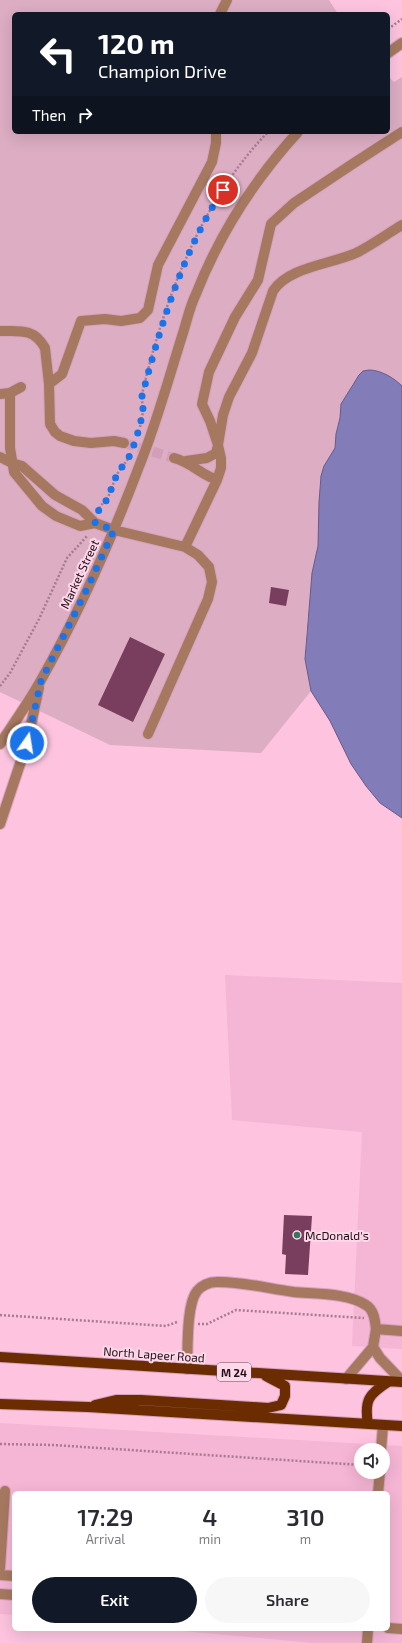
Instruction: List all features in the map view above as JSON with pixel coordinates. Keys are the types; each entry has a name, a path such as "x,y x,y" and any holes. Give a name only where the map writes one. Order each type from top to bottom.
{"main road":[{"name":"North Lapeer Road","path":"0,1357 402,1382"},
{"path":"88,1407 116,1400 141,1400 268,1408 281,1405 285,1396 285,1386 260,1374"},
{"path":"368,1424 366,1413 368,1400 374,1391 388,1382"},
{"path":"0,1404 88,1407 402,1426"}],"street":[{"path":"221,12 226,0"},
{"path":"390,52 402,43"},
{"path":"185,547 217,480 221,468 221,458 218,445 210,421 202,404 209,372 236,318 258,280 271,224 294,203 402,132"},
{"path":"49,384 62,374 81,321 105,318 121,321 140,318 148,310 158,265 212,162 216,144 216,134"},
{"name":"Market Street","path":"0,744 41,681 86,591 114,530 141,462 195,295 208,266 228,227 248,194 266,169 296,134"},
{"path":"186,461 207,458 216,453 223,415 229,396 252,353 273,291 277,284 292,275 358,252 402,225"},
{"path":"0,331 26,331 38,338 45,348 49,384 50,424 60,436 82,442 124,443"},
{"path":"21,387 5,394 10,448 14,472 42,506 56,516 80,526 95,523"},
{"path":"0,457 22,466 55,495 82,510 95,523 114,530 185,547 198,555 209,567 212,582 208,599 148,734"},
{"path":"174,458 186,461 209,477 217,480"},
{"name":"Market Street","path":"0,824 27,743 41,681"},
{"path":"187,1369 192,1299 202,1287 215,1282 262,1286 294,1292 324,1294 357,1300 368,1306 374,1316 376,1329 373,1347 346,1379"},
{"path":"376,1329 402,1331"},
{"path":"373,1347 383,1362 402,1382"},
{"path":"382,1443 383,1425"},
{"path":"378,1491 379,1479"},
{"path":"0,1568 5,1491"},
{"path":"0,1575 12,1576"},
{"path":"0,1594 12,1595"},
{"path":"390,1628 402,1629"},
{"path":"367,1643 368,1631"}],"path":[{"path":"390,28 402,19"},
{"path":"138,433 143,409 142,396 154,350 165,315 187,258 210,210 229,180 266,134"},
{"path":"0,686 10,673 39,619 67,558 87,538 95,523 100,506 107,500 117,474 131,454"},
{"path":"0,1444 53,1444 354,1465"}],"shaded area":[{"path":"0,0 329,0 337,12 12,12 12,134 390,134 390,78 394,82 402,77 402,386 389,377 353,383 341,404 335,448 324,466 320,481 318,546 312,573 305,659 311,691 261,753 110,745 0,692"},
{"path":"363,371 378,371 387,375 402,386 402,818 380,803 351,764 330,721 311,691 305,659 312,573 318,546 321,476 324,466 335,448 341,404 359,375"},
{"path":"225,975 402,983 402,1349 352,1346 362,1132 232,1120"},
{"path":"0,1423 354,1443 354,1479 390,1479 390,1445 402,1446 402,1643 312,1643 183,1631 390,1631 390,1491 12,1491 12,1615 0,1614"}],"building":[{"path":"271,587 289,590 286,606 269,603"},
{"path":"130,637 165,654 133,722 98,705"},
{"name":"McDonald's","path":"284,1215 312,1216 308,1275 285,1274 286,1255 282,1254"}],"tunnel":[{"path":"124,443 174,458"}],"place":[{"name":"McDonald's","path":"297,1235"}],"route":[{"path":"27,743 41,681 86,591 114,530 95,523 100,506 107,500 117,474 131,454 140,426 143,409 142,396 165,315 187,258 210,210 223,190"}]}
